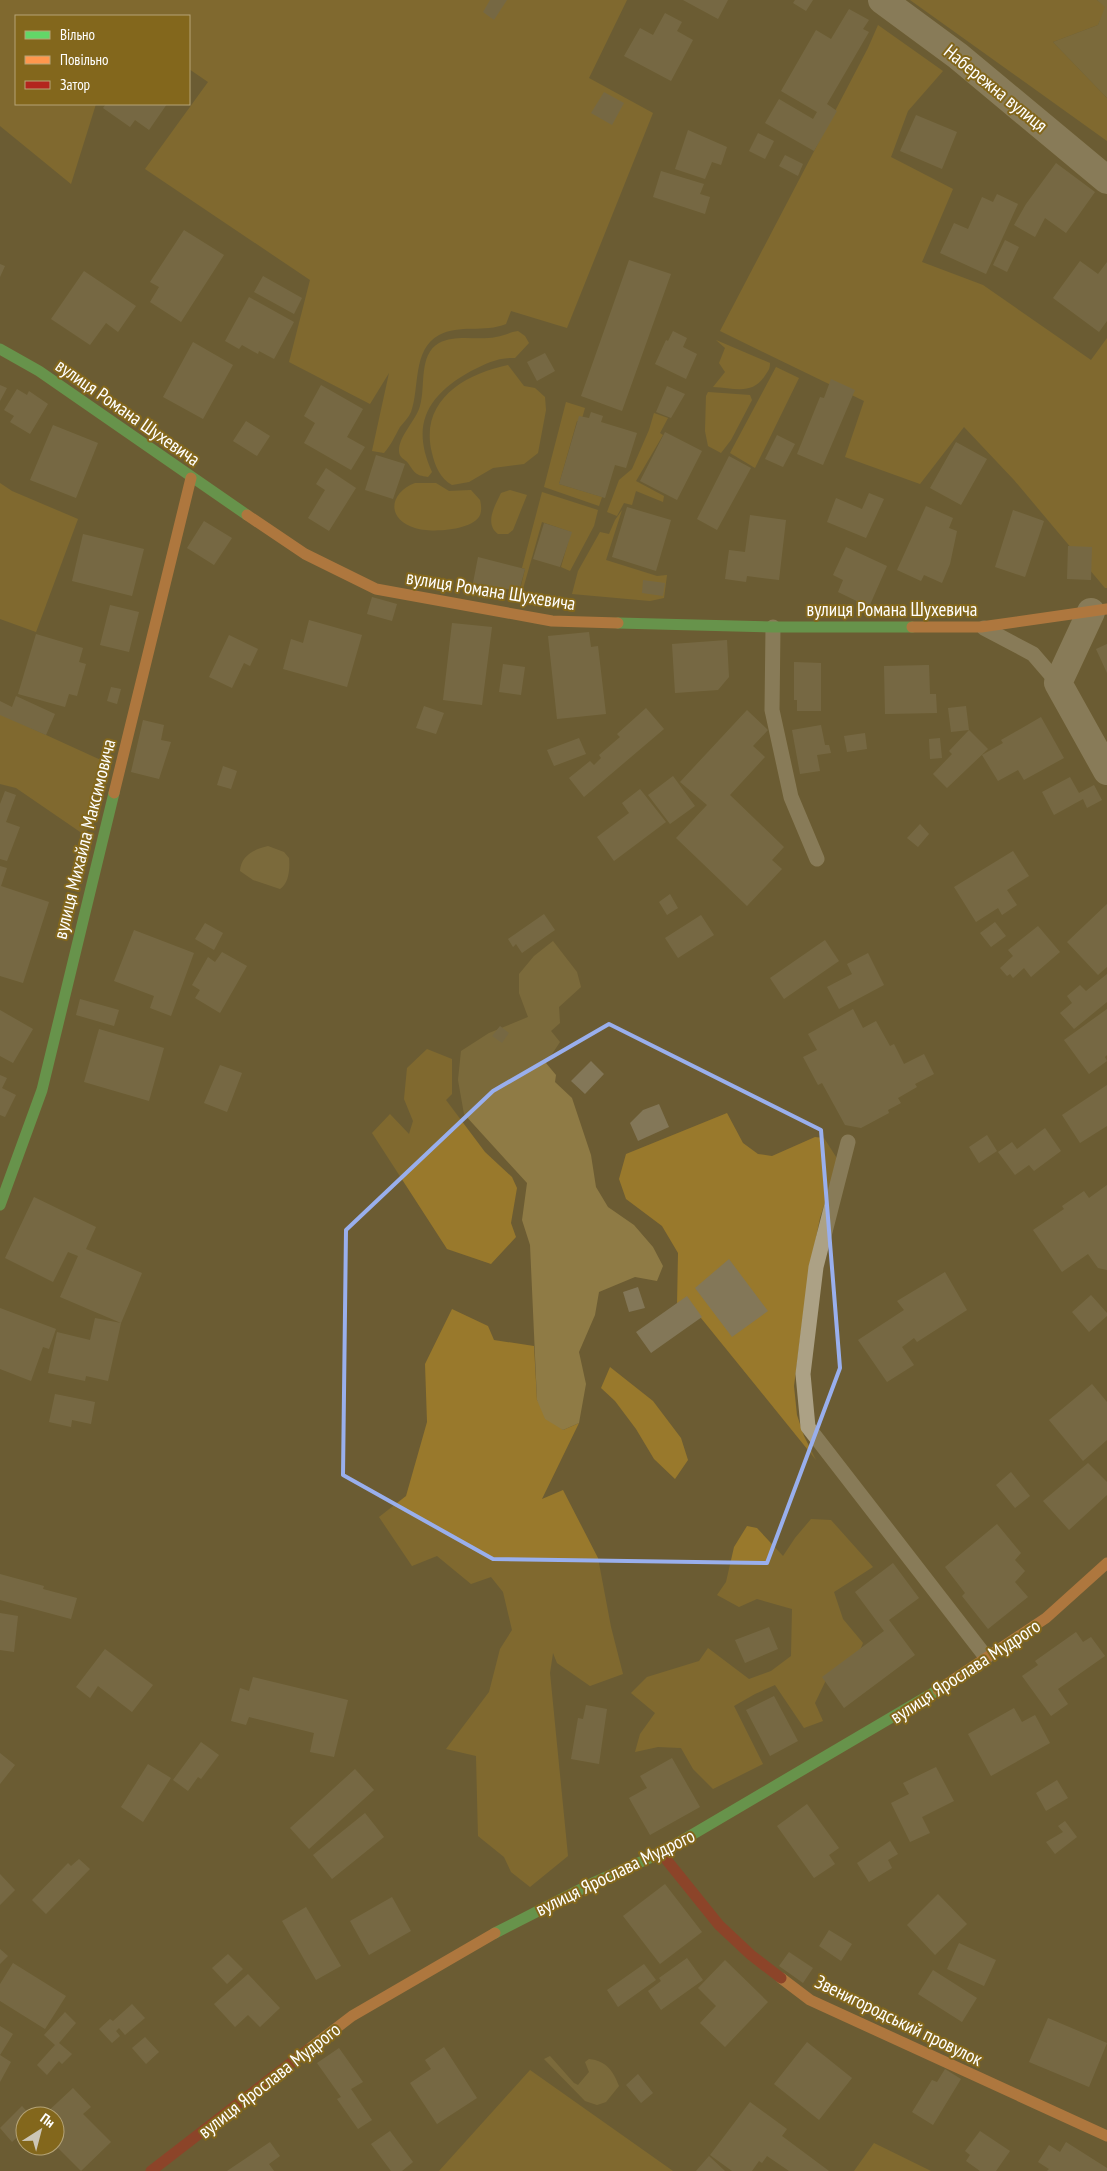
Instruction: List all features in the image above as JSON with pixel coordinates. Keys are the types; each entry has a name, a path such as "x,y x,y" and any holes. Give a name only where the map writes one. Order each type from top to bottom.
{"street":[{"name":"Набережна вулиця","path":"882,0 958,56 1107,180"},
{"name":"вулиця Романа Шухевича","path":"0,349 39,371 191,478 306,554 376,589 552,621 773,627 981,627 1099,611"},
{"name":"вулиця Михайла Максимовича","path":"0,1205 42,1090 191,478"},
{"path":"1099,611 1058,683 1107,771"},
{"name":"вулиця Ярослава Мудрого","path":"151,2171 352,2016 512,1923 595,1882 661,1854 925,1699 1046,1618 1107,1563"},
{"name":"Звенигородський провулок","path":"661,1854 719,1926 752,1955 810,2000 1107,2136"}],"lane":[{"path":"773,627 772,710 791,798 818,859"},
{"path":"981,627 1033,654 1058,683"},
{"path":"848,1142 816,1267 803,1374 808,1427 986,1657"}],"highlighted area":[{"path":"609,1024 821,1130 840,1368 767,1563 493,1559 343,1475 346,1230 493,1091"}],"shaded area":[{"path":"0,0 627,0 589,78 653,113 567,328 511,311 506,324 498,327 455,330 439,335 424,350 418,370 414,402 410,414 384,453 372,451 389,373 370,404 289,362 310,280 145,169 208,82 190,70 190,15 15,15 15,105 96,105 71,184 0,126"},
{"path":"910,0 1097,0 1106,7 1098,25 1053,42 1107,98 1107,141"},
{"path":"1097,0 1107,0 1107,98 1053,42 1098,25 1105,7"},
{"path":"878,25 943,71 908,111 891,157 953,189 922,262 983,285 1091,360 1107,338 1107,588 1105,588 1014,480 964,427 920,484 845,457 864,401 720,331 868,48"},
{"path":"518,331 525,336 529,343 515,358 497,360 471,371 456,380 434,401 427,412 423,425 426,455 432,472 428,477 416,473 402,458 399,451 402,439 420,406 425,363 432,348 446,340 489,338"},
{"path":"716,340 770,363 769,370 761,381 750,388 713,387 725,372 719,363 725,348"},
{"path":"508,365 524,386 535,388 545,397 546,410 538,453 524,464 493,468 469,482 452,485 441,475 433,458 430,435 432,419 439,405 461,383 476,375"},
{"path":"776,367 799,378 755,468 730,453"},
{"path":"708,392 750,395 752,400 731,440 721,453 708,446 705,431 706,396"},
{"path":"566,402 585,408 581,422 577,421 559,484 602,497 599,506 544,487"},
{"path":"654,413 668,418 660,433 663,435 636,481 664,496 663,502 636,491 632,505 624,503 617,516 607,512 619,480 632,469 649,430"},
{"path":"0,483 12,491 78,519 36,632 0,619"},
{"path":"415,483 436,483 449,491 471,490 480,500 480,515 469,524 450,529 422,530 406,524 399,519 394,506 400,493 406,487"},
{"path":"510,490 527,495 513,530 508,534 498,534 492,525 492,514 501,493"},
{"path":"542,492 598,510 594,526 570,571 561,567 571,532 542,522 523,589 520,590 525,569 522,568"},
{"path":"622,510 606,560 657,576 667,575 664,598 650,601 572,594 578,571 600,532 609,534"},
{"path":"0,714 103,761 86,836 16,788 0,784"},
{"path":"268,846 284,852 289,858 287,879 280,889 253,880 240,871 246,857 258,849"},
{"path":"553,941 577,972 581,987 559,1007 560,1023 551,1031 560,1042 546,1063 556,1075 555,1082 572,1098 591,1155 596,1187 608,1207 634,1225 653,1247 663,1266 657,1281 635,1277 599,1292 595,1315 579,1352 586,1384 579,1423 563,1430 545,1419 537,1400 530,1245 522,1220 527,1183 464,1114 458,1080 461,1051 489,1033 528,1017 519,993 519,974 534,956"},
{"path":"427,1049 452,1059 452,1094 446,1100 485,1152 512,1177 517,1188 511,1223 516,1237 491,1264 447,1249 372,1133 390,1114 409,1134 413,1121 404,1099 407,1068"},
{"path":"727,1113 743,1143 758,1154 772,1156 815,1137 824,1138 838,1160 820,1218 808,1278 794,1386 797,1415 804,1436 816,1460 688,1302 677,1305 678,1253 662,1226 626,1199 619,1179 626,1154"},
{"path":"452,1309 488,1326 494,1340 534,1346 537,1400 563,1430 579,1423 542,1499 563,1490 598,1558 611,1627 623,1674 590,1686 557,1663 553,1653 550,1673 568,1856 530,1887 511,1872 504,1857 478,1836 476,1756 446,1749 489,1692 500,1649 512,1630 503,1592 491,1577 471,1584 437,1556 412,1566 379,1517 406,1496 427,1422 425,1364"},
{"path":"610,1367 653,1401 681,1438 688,1460 675,1479 654,1459 636,1429 615,1401 601,1388"},
{"path":"811,1519 831,1520 873,1567 834,1592 843,1619 863,1643 852,1669 826,1680 815,1703 823,1721 804,1728 775,1685 734,1706 763,1764 713,1789 693,1769 681,1748 658,1747 635,1752 640,1734 655,1713 631,1693 647,1677 699,1661 708,1648 749,1679 771,1671 791,1656 792,1609 757,1599 739,1607 717,1595 726,1582 734,1547 747,1526 757,1528 783,1556"},
{"path":"550,2056 578,2085 589,2072 585,2062 589,2059 605,2064 619,2086 606,2102 597,2105 585,2101 544,2059"},
{"path":"530,2070 673,2171 439,2171"},
{"path":"874,2143 931,2171 854,2171"}],"building":[{"path":"490,0 507,0 494,20 483,12"},
{"path":"683,0 728,0 718,19"},
{"path":"795,0 813,0 806,11 793,3"},
{"path":"849,9 869,20 863,29 869,32 827,104 837,111 814,151 765,123 779,99 813,119 817,112 781,91 816,30 831,39"},
{"path":"665,13 682,22 677,31 693,40 671,81 624,56 640,28 653,35"},
{"path":"604,92 624,103 612,125 591,113"},
{"path":"105,105 166,105 149,130 135,120 130,127 103,108"},
{"path":"916,115 957,132 942,169 900,151"},
{"path":"688,130 727,147 721,165 712,162 705,179 675,169"},
{"path":"758,133 774,141 765,159 749,151"},
{"path":"785,155 803,164 798,176 779,166"},
{"path":"1056,163 1095,192 1066,233 1045,218 1035,237 1014,225 1026,204"},
{"path":"661,171 704,184 700,194 710,197 705,214 653,197"},
{"path":"997,194 1018,204 986,274 940,253 954,223 968,229 982,197 993,202"},
{"path":"184,230 224,255 181,322 150,302 159,287 150,282"},
{"path":"1005,240 1019,247 1007,272 993,265"},
{"path":"629,260 671,274 622,411 581,396"},
{"path":"1080,261 1098,274 1107,262 1107,321 1099,332 1053,298"},
{"path":"0,264 5,266 0,277"},
{"path":"84,271 136,306 118,332 106,323 90,345 51,319"},
{"path":"263,276 302,298 294,314 254,292"},
{"path":"249,297 294,322 274,359 259,351 258,354 242,345 239,349 225,341"},
{"path":"673,331 687,338 683,347 697,354 686,379 655,364 666,340 668,341"},
{"path":"193,342 233,365 203,419 163,397"},
{"path":"545,353 555,371 537,381 527,362"},
{"path":"831,379 855,390 823,465 797,454 820,397 824,398"},
{"path":"0,385 7,388 0,401"},
{"path":"321,385 363,409 347,437 365,447 351,470 304,443 315,423 304,416"},
{"path":"667,386 685,394 671,418 656,412"},
{"path":"17,389 27,395 29,391 48,404 30,434 10,422 14,416 4,410"},
{"path":"591,412 603,416 601,422 637,433 626,468 615,465 605,498 559,484 579,416 589,418"},
{"path":"246,421 270,436 257,456 233,441"},
{"path":"53,425 98,443 76,498 30,480"},
{"path":"665,432 702,451 677,500 640,481"},
{"path":"777,435 795,444 783,467 765,459"},
{"path":"956,442 987,459 961,505 930,488"},
{"path":"376,455 405,464 393,499 365,490"},
{"path":"729,456 751,468 717,530 697,519"},
{"path":"326,468 356,488 329,531 308,518 325,490 316,484"},
{"path":"869,493 884,499 866,538 827,522 836,498 862,509"},
{"path":"926,506 953,518 949,528 957,531 950,564 942,583 924,575 921,581 897,570"},
{"path":"627,507 671,520 656,571 612,557"},
{"path":"1013,510 1044,521 1025,577 995,567"},
{"path":"750,515 786,520 779,580 747,576 746,582 725,579 729,550 745,552"},
{"path":"204,521 232,538 214,565 187,548"},
{"path":"544,523 572,532 560,567 533,559"},
{"path":"83,534 144,549 132,596 72,581"},
{"path":"1068,546 1092,547 1091,580 1067,579"},
{"path":"846,547 887,566 869,607 838,592 843,580 833,575"},
{"path":"478,557 525,569 519,591 473,583"},
{"path":"643,580 665,583 663,596 642,593"},
{"path":"372,597 397,604 392,621 367,614"},
{"path":"110,605 139,612 129,652 100,645"},
{"path":"309,620 362,635 347,687 283,669 291,639 303,643"},
{"path":"452,623 492,627 482,705 443,700"},
{"path":"589,632 591,647 598,646 606,714 557,719 548,636"},
{"path":"36,634 83,648 79,662 86,664 77,696 69,694 65,707 18,694"},
{"path":"229,635 258,649 250,666 244,663 232,688 209,677"},
{"path":"727,640 729,677 718,690 675,693 672,644"},
{"path":"1107,644 1107,673 1096,649"},
{"path":"794,662 821,663 821,711 797,711 797,700 794,700"},
{"path":"503,664 525,667 521,695 499,692"},
{"path":"929,665 930,694 936,694 937,713 885,714 884,666"},
{"path":"111,687 121,689 117,704 107,701"},
{"path":"16,696 55,714 46,735 0,715 0,701 12,707"},
{"path":"424,706 444,713 436,734 416,728"},
{"path":"966,706 969,730 951,732 948,708"},
{"path":"646,708 664,729 584,797 569,778 590,761 594,765 601,758 599,755 620,737 617,734"},
{"path":"747,710 768,730 753,746 765,757 730,795 784,847 772,860 782,869 747,906 676,838 707,805 680,782"},
{"path":"1041,717 1064,758 1024,780 1018,770 998,781 982,755 1003,743 1001,740"},
{"path":"143,720 164,725 161,740 171,742 159,779 131,772"},
{"path":"821,725 825,745 829,745 831,753 817,755 820,771 800,774 792,730"},
{"path":"969,730 988,749 947,788 933,774 952,754 949,751"},
{"path":"865,733 867,749 847,752 844,736"},
{"path":"579,738 586,754 554,766 547,750"},
{"path":"940,738 942,758 930,759 929,739"},
{"path":"223,766 237,771 231,789 217,785"},
{"path":"673,776 695,806 670,824 648,795"},
{"path":"1070,777 1079,793 1094,785 1102,800 1087,808 1083,799 1054,815 1042,792"},
{"path":"640,789 666,822 614,861 597,837 629,813 622,803"},
{"path":"5,791 16,795 6,822 20,827 7,861 0,859 0,804"},
{"path":"920,824 929,834 918,847 907,838"},
{"path":"1013,851 1029,876 1007,890 1017,905 1002,915 998,908 976,922 954,887"},
{"path":"0,866 7,868 1,886 49,902 23,983 0,976"},
{"path":"670,894 678,908 667,915 659,902"},
{"path":"1107,904 1107,967 1098,975 1067,942"},
{"path":"544,914 555,930 522,953 516,944 513,947 508,939"},
{"path":"701,915 714,935 678,958 665,938"},
{"path":"995,922 1006,936 991,947 980,933"},
{"path":"205,923 223,933 214,950 195,939"},
{"path":"1038,926 1060,952 1031,977 1024,968 1013,978 1010,974 1007,976 1000,968 1013,956 1008,950"},
{"path":"134,930 194,953 171,1016 150,1008 154,996 114,981"},
{"path":"825,940 839,961 784,999 770,978"},
{"path":"222,952 247,966 220,1013 195,998 200,990 192,985 208,957 215,962"},
{"path":"868,953 884,985 839,1009 827,987 852,974 847,964"},
{"path":"1107,974 1107,1002 1074,1029 1060,1013 1072,1003 1067,996 1080,985 1086,991"},
{"path":"80,999 119,1010 114,1026 76,1015"},
{"path":"853,1009 863,1028 876,1021 890,1046 894,1044 904,1064 924,1054 934,1074 915,1084 917,1087 898,1098 901,1103 888,1110 889,1113 861,1128 845,1125 822,1083 818,1085 803,1057 817,1050 808,1034"},
{"path":"1107,1009 1107,1055 1105,1057 1107,1061 1089,1074 1064,1040"},
{"path":"0,1010 33,1029 13,1063 0,1056"},
{"path":"500,1026 509,1033 502,1043 492,1036"},
{"path":"99,1029 164,1048 149,1101 84,1082"},
{"path":"591,1061 604,1074 585,1094 571,1081"},
{"path":"220,1065 242,1073 227,1112 204,1103"},
{"path":"0,1075 7,1078 2,1088 16,1095 5,1117 0,1115"},
{"path":"1107,1085 1107,1126 1080,1143 1062,1115"},
{"path":"659,1104 669,1127 638,1141 630,1123 643,1110"},
{"path":"1045,1128 1061,1151 1034,1171 1029,1165 1015,1175 998,1152 1012,1142 1017,1149"},
{"path":"987,1135 997,1151 979,1163 969,1147"},
{"path":"1107,1185 1107,1270 1098,1268 1088,1254 1062,1272 1033,1230 1064,1209 1062,1206 1084,1191 1089,1198"},
{"path":"34,1197 96,1227 86,1249 142,1273 121,1323 60,1297 78,1256 68,1252 53,1282 5,1258"},
{"path":"729,1259 768,1311 732,1337 695,1288"},
{"path":"945,1272 967,1310 917,1342 914,1338 902,1347 914,1365 887,1382 858,1340 904,1310 897,1301"},
{"path":"638,1287 645,1308 629,1312 623,1292"},
{"path":"1091,1295 1107,1313 1107,1316 1089,1332 1072,1312"},
{"path":"687,1296 702,1317 651,1353 636,1332"},
{"path":"0,1308 56,1329 49,1349 43,1347 31,1381 0,1369"},
{"path":"95,1318 121,1323 108,1381 86,1376 85,1381 48,1373 57,1332 90,1340"},
{"path":"1092,1384 1107,1402 1107,1440 1083,1461 1049,1420"},
{"path":"55,1394 95,1402 91,1424 72,1420 71,1427 49,1422"},
{"path":"1088,1463 1107,1482 1107,1495 1069,1530 1043,1501"},
{"path":"1011,1472 1030,1496 1015,1508 996,1485"},
{"path":"997,1524 1021,1553 1015,1560 1025,1571 1015,1582 1028,1597 988,1629 962,1596 965,1593 945,1567"},
{"path":"893,1563 919,1598 889,1620 915,1655 844,1708 822,1677 884,1631 855,1592"},
{"path":"0,1574 44,1586 43,1589 77,1598 71,1619 0,1600"},
{"path":"0,1613 18,1616 14,1652 0,1650"},
{"path":"769,1627 778,1649 745,1663 735,1640"},
{"path":"1076,1632 1083,1642 1091,1637 1105,1656 1058,1689 1068,1704 1051,1716 1022,1676 1038,1665 1035,1661"},
{"path":"105,1649 153,1685 132,1712 98,1686 90,1698 76,1687"},
{"path":"253,1677 348,1700 334,1757 310,1752 314,1733 249,1717 246,1725 231,1721 240,1688 249,1691"},
{"path":"774,1696 798,1741 770,1756 746,1710"},
{"path":"586,1705 607,1709 599,1764 571,1759 578,1718 583,1719"},
{"path":"1014,1708 1022,1722 1035,1715 1050,1743 991,1776 968,1734"},
{"path":"201,1742 219,1755 201,1779 198,1777 188,1791 173,1780"},
{"path":"0,1753 15,1765 0,1784"},
{"path":"672,1758 700,1807 650,1835 629,1798 647,1788 640,1776"},
{"path":"148,1764 171,1778 143,1822 121,1807"},
{"path":"936,1767 954,1801 922,1817 930,1833 910,1842 891,1803 909,1794 903,1783"},
{"path":"355,1769 374,1790 309,1849 290,1828"},
{"path":"1057,1780 1068,1798 1046,1811 1036,1793"},
{"path":"807,1804 839,1848 829,1855 835,1864 814,1878 777,1826"},
{"path":"365,1813 384,1837 332,1879 313,1855"},
{"path":"1065,1821 1077,1837 1055,1854 1046,1842 1063,1832 1058,1826"},
{"path":"890,1841 898,1854 888,1860 892,1868 869,1882 857,1863"},
{"path":"79,1859 90,1869 46,1914 32,1900 68,1863 71,1866"},
{"path":"0,1874 15,1890 0,1905"},
{"path":"665,1884 702,1932 660,1964 623,1916"},
{"path":"938,1894 967,1924 935,1955 907,1925"},
{"path":"392,1897 411,1931 369,1955 350,1921"},
{"path":"306,1907 341,1966 316,1980 282,1921"},
{"path":"829,1930 852,1944 841,1961 819,1946"},
{"path":"959,1943 996,1960 984,1986 947,1969"},
{"path":"0,1949 8,1956 0,1964"},
{"path":"789,1952 813,1968 803,1983 779,1966"},
{"path":"228,1954 243,1969 227,1984 212,1968"},
{"path":"687,1958 703,1980 661,2010 648,1991 661,1981 659,1978"},
{"path":"725,1960 768,2002 725,2047 700,2023 716,2006 698,1988"},
{"path":"13,1963 66,1996 45,2029 0,2001 0,1984"},
{"path":"644,1964 656,1980 618,2007 607,1990"},
{"path":"933,1970 977,1998 962,2022 918,1994"},
{"path":"248,1974 280,2008 260,2027 248,2015 235,2027 214,2004"},
{"path":"132,2004 145,2018 125,2035 119,2028 116,2031 120,2036 112,2043 99,2029 110,2019 113,2021"},
{"path":"65,2012 76,2023 59,2043 72,2054 62,2064 59,2061 47,2075 37,2065 55,2045 44,2035"},
{"path":"1048,2018 1107,2043 1089,2087 1029,2062"},
{"path":"0,2026 13,2034 0,2055"},
{"path":"145,2037 159,2052 146,2064 132,2048"},
{"path":"807,2042 852,2078 819,2120 774,2084"},
{"path":"444,2047 477,2098 437,2124 410,2083 431,2069 425,2060"},
{"path":"339,2048 363,2082 351,2089 372,2120 358,2129 337,2099 341,2097 317,2063"},
{"path":"0,2055 11,2062 0,2082"},
{"path":"945,2069 961,2079 933,2125 912,2112 932,2080 937,2082"},
{"path":"638,2074 653,2093 641,2103 626,2085"},
{"path":"73,2088 91,2107 83,2114 111,2142 81,2171 65,2155 65,2106 54,2106"},
{"path":"750,2102 787,2129 782,2136 829,2171 789,2171 767,2156 762,2163 759,2161 752,2171 732,2171 710,2155"},
{"path":"15,2113 15,2139 12,2142 0,2128"},
{"path":"390,2131 413,2162 402,2171 391,2171 371,2144"},
{"path":"980,2131 1010,2151 996,2171 980,2171 966,2161 970,2155 965,2151"},
{"path":"270,2142 280,2156 269,2164 274,2171 227,2171"},
{"path":"1066,2142 1107,2168 1107,2171 1047,2171 1049,2169 1038,2162 1049,2145 1060,2152"},
{"path":"709,2156 725,2171 696,2171"}],"traffic: fast":[{"path":"0,349 39,371 247,515"},
{"path":"618,623 773,627 912,627"},
{"path":"0,1205 42,1090 114,793"},
{"path":"495,1933 595,1882 661,1853 938,1690"}],"traffic: slow":[{"path":"114,793 191,478"},
{"path":"247,515 305,554 376,589 552,621 618,623"},
{"path":"912,627 981,627 1107,609"},
{"path":"938,1690 1046,1618 1107,1563"},
{"path":"309,2049 352,2016 495,1933"},
{"path":"781,1978 810,2000 1107,2136"}],"traffic: jam":[{"path":"661,1853 719,1925 751,1955 781,1978"},
{"path":"151,2171 309,2049"}]}
